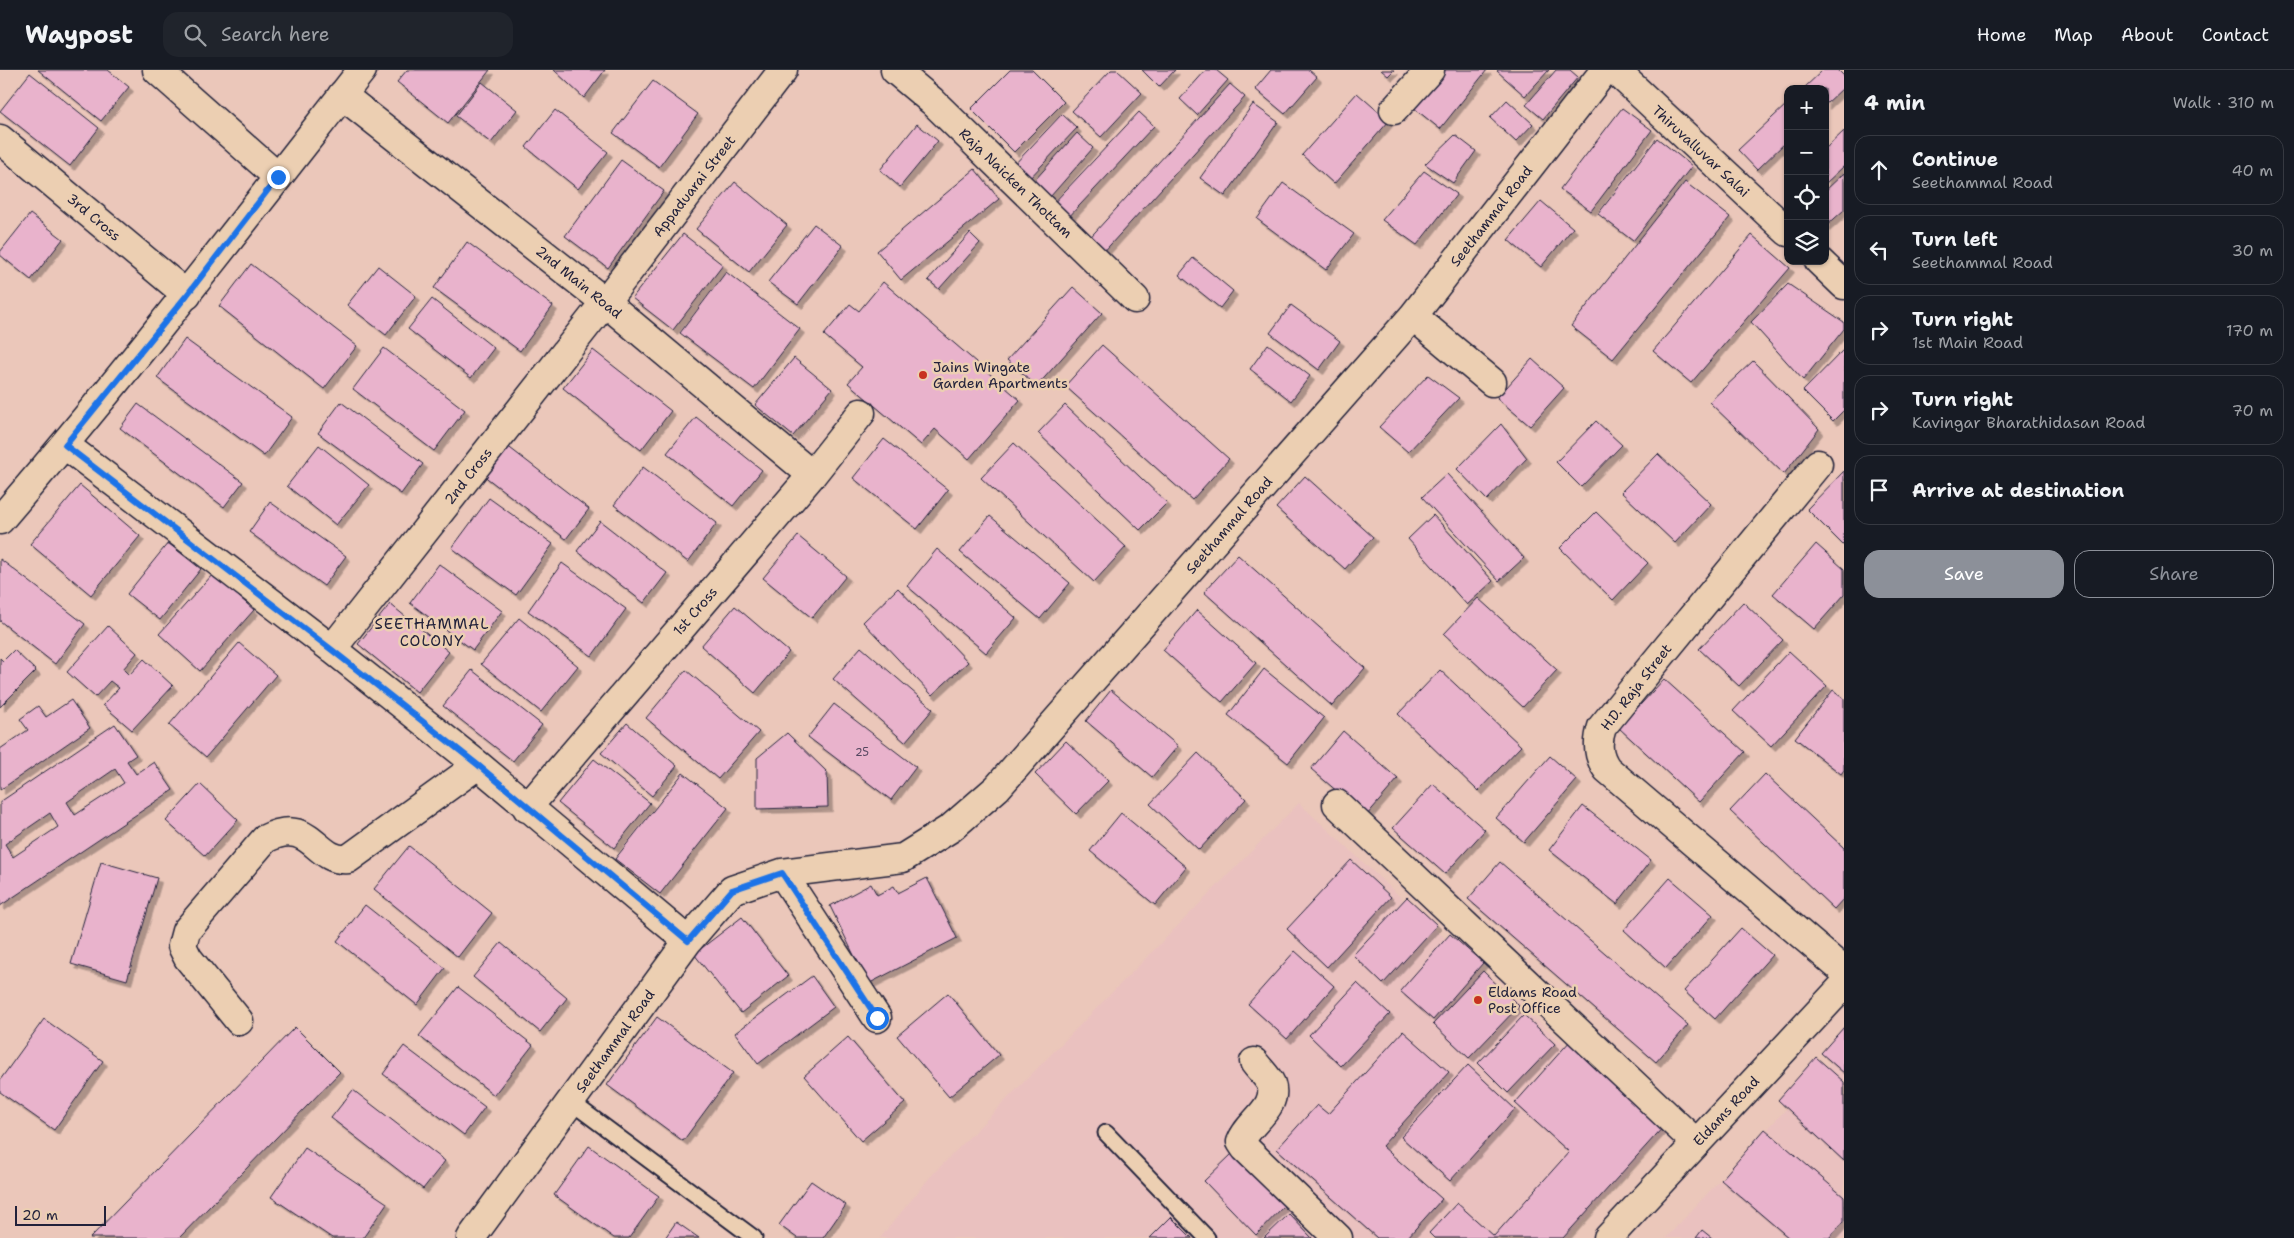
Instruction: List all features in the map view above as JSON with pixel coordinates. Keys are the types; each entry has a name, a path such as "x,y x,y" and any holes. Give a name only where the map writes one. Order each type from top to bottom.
{"street":[{"path":"157,70 278,177"},
{"path":"0,520 65,445 187,295 362,70"},
{"name":"Appaduarai Street","path":"605,302 783,70"},
{"name":"Raja Naicken Thottam","path":"895,70 932,101 1135,299"},
{"path":"1394,110 1430,70"},
{"name":"Seethammal Road","path":"471,1238 688,941 732,890 782,873 902,858 951,828 997,788 1413,316 1604,70"},
{"name":"Thiruvalluvar Salai","path":"1615,70 1784,228"},
{"name":"2nd Main Road","path":"342,95 605,302 812,475"},
{"name":"3rd Cross","path":"0,139 187,295"},
{"path":"1823,265 1844,285"},
{"name":"2nd Cross","path":"332,650 605,302"},
{"path":"1413,316 1492,382"},
{"name":"1st Cross","path":"527,808 812,475 861,413"},
{"path":"65,445 478,765 688,941"},
{"name":"H.D. Raja Street","path":"1818,464 1602,727 1598,738 1598,749 1607,769 1844,971"},
{"path":"239,1021 188,958 182,946 186,930 265,839 279,832 294,831 338,860 348,859 478,765"},
{"path":"1337,804 1696,1144"},
{"path":"782,873 877,1018"},
{"name":"Eldams Road","path":"1608,1238 1844,984"},
{"path":"1254,1062 1270,1083 1272,1094 1269,1106 1250,1126 1241,1142 1338,1238"}],"lane":[{"path":"571,1102 754,1238"},
{"path":"1106,1133 1208,1238"}],"shaded area":[{"path":"1299,803 1448,941 1665,1134 1567,1238 880,1238 931,1176"},
{"path":"1844,1047 1844,1238 1666,1238"}],"building":[{"path":"38,70 108,70 129,87 101,121"},
{"path":"407,70 490,70 448,123 397,82"},
{"path":"554,70 605,70 584,98"},
{"path":"1010,70 1032,70 1064,102 1014,152 971,109"},
{"path":"1111,70 1117,70 1142,93 1101,137 1072,111"},
{"path":"1142,70 1175,70 1159,87"},
{"path":"1206,70 1216,70 1228,80 1197,115 1180,99"},
{"path":"1271,70 1309,70 1317,77 1285,114 1255,89"},
{"path":"1381,70 1394,70 1388,76"},
{"path":"1445,70 1487,70 1440,129 1414,108"},
{"path":"1498,70 1549,70 1525,96"},
{"path":"1556,70 1570,70 1578,77 1543,119 1526,105"},
{"path":"1823,70 1838,70 1844,76 1844,87 1829,101 1829,85 1807,85"},
{"path":"30,73 99,128 70,166 0,111"},
{"path":"653,81 698,114 659,167 613,133"},
{"path":"482,82 517,110 491,143 456,116"},
{"path":"1230,84 1245,97 1100,256 1085,243"},
{"path":"1357,93 1389,121 1334,184 1302,155"},
{"path":"1507,100 1533,124 1516,142 1490,118"},
{"path":"1253,104 1278,122 1225,196 1200,178"},
{"path":"1784,107 1784,144 1757,170 1738,150"},
{"path":"1622,108 1652,130 1591,211 1560,189"},
{"path":"555,110 608,152 578,189 526,147"},
{"path":"1139,112 1154,126 1065,221 1050,207"},
{"path":"1062,114 1077,128 1027,181 1012,167"},
{"path":"917,124 938,141 900,187 880,170"},
{"path":"1844,131 1844,166 1829,180 1829,175 1829,145"},
{"path":"1077,133 1093,148 1043,205 1026,190"},
{"path":"1455,135 1476,151 1453,183 1425,164"},
{"path":"1657,138 1692,166 1633,241 1598,214"},
{"path":"621,160 664,191 608,268 565,236"},
{"path":"975,169 999,199 901,280 877,251"},
{"path":"1424,171 1457,194 1417,245 1382,220"},
{"path":"1844,173 1844,210 1829,223 1829,220 1829,187"},
{"path":"735,182 787,225 749,272 696,229"},
{"path":"1685,182 1730,217 1613,359 1571,326"},
{"path":"1283,183 1354,234 1326,270 1257,219"},
{"path":"1541,201 1573,228 1541,267 1508,240"},
{"path":"30,214 63,239 31,280 0,255 0,252"},
{"path":"814,224 843,246 798,304 768,282"},
{"path":"970,233 980,243 939,289 928,280"},
{"path":"683,234 723,265 673,330 632,298"},
{"path":"1752,235 1784,263 1784,265 1790,268 1691,383 1653,351"},
{"path":"467,242 553,306 520,351 434,288"},
{"path":"1193,258 1233,291 1220,308 1179,275"},
{"path":"251,264 357,346 324,389 219,306"},
{"path":"378,266 416,296 386,335 347,305"},
{"path":"726,272 800,329 754,389 680,333"},
{"name":"Jains Wingate Garden Apartments","path":"883,282 1020,400 969,459 935,429 921,445 848,383 862,367 824,335 850,304 859,311"},
{"path":"1788,284 1844,322 1844,329 1803,380 1751,322"},
{"path":"1073,287 1102,313 1037,386 1007,360"},
{"path":"432,299 494,348 471,378 408,329"},
{"path":"1291,305 1340,341 1319,370 1270,333"},
{"path":"185,339 292,417 264,456 157,378"},
{"path":"1268,344 1310,376 1291,401 1250,369"},
{"path":"1102,345 1229,459 1192,500 1065,386"},
{"path":"384,348 465,410 434,451 353,389"},
{"path":"1844,349 1844,410 1833,421 1803,391"},
{"path":"593,350 671,411 641,450 563,388"},
{"path":"794,358 832,389 793,436 755,405"},
{"path":"1532,359 1564,388 1530,426 1497,398"},
{"path":"1753,361 1819,429 1784,474 1709,402"},
{"path":"1428,375 1459,398 1408,452 1379,427"},
{"path":"341,402 423,464 401,494 318,433"},
{"path":"138,404 243,482 224,507 120,428"},
{"path":"1065,405 1167,503 1140,530 1038,433"},
{"path":"696,417 762,470 733,506 667,453"},
{"path":"1596,421 1622,445 1581,487 1556,462"},
{"path":"1501,424 1527,458 1487,500 1457,469"},
{"path":"884,439 948,490 917,529 853,478"},
{"path":"1014,443 1126,547 1094,582 981,478"},
{"path":"319,445 369,485 336,525 287,486"},
{"path":"506,445 589,509 566,539 483,475"},
{"path":"1658,454 1711,504 1675,543 1621,492"},
{"path":"643,467 717,523 688,562 614,505"},
{"path":"1844,471 1844,546 1807,509"},
{"path":"1447,474 1524,558 1499,581 1422,497"},
{"path":"1305,476 1373,537 1345,569 1276,508"},
{"path":"80,485 140,536 91,595 30,544"},
{"path":"489,498 553,544 516,595 452,548"},
{"path":"270,502 346,556 324,586 249,532"},
{"path":"1596,512 1648,563 1613,600 1560,548"},
{"path":"1433,515 1493,581 1467,605 1408,539"},
{"path":"990,516 1070,583 1040,619 960,552"},
{"path":"600,521 667,573 644,603 577,551"},
{"path":"798,536 846,576 812,618 763,578"},
{"path":"168,543 201,569 160,620 127,594"},
{"path":"1816,544 1844,569 1844,595 1814,629 1773,594"},
{"path":"937,549 1016,618 986,653 907,586"},
{"path":"1238,555 1365,668 1332,706 1204,592"},
{"path":"0,559 85,624 55,664 0,621"},
{"path":"562,563 626,609 592,656 528,611"},
{"path":"439,564 502,611 473,650 410,603"},
{"path":"213,574 254,610 200,671 159,634"},
{"path":"898,588 968,662 932,695 863,622"},
{"path":"1478,598 1557,670 1523,707 1444,634"},
{"path":"1743,602 1783,640 1739,686 1699,649"},
{"path":"390,604 449,652 417,692 358,644"},
{"path":"735,606 789,652 755,693 701,646"},
{"path":"1197,610 1256,663 1222,702 1163,650"},
{"path":"519,618 578,666 541,712 481,664"},
{"path":"108,626 137,653 123,669 129,675 144,659 173,686 132,730 103,705 119,688 110,681 95,697 67,672"},
{"path":"239,643 276,675 206,757 169,725"},
{"path":"861,647 933,709 905,742 833,679"},
{"path":"14,650 36,671 0,707 0,658 3,661"},
{"path":"1789,651 1827,686 1771,746 1733,711"},
{"path":"1264,669 1324,718 1288,763 1228,715"},
{"path":"472,670 542,725 513,761 443,706"},
{"path":"686,670 759,732 718,779 646,718"},
{"path":"1440,670 1521,746 1478,791 1398,714"},
{"path":"1664,679 1745,752 1699,802 1619,728"},
{"path":"1111,690 1178,746 1152,777 1086,721"},
{"path":"1833,690 1844,698 1844,770 1841,774 1795,738"},
{"path":"71,700 90,728 0,790 0,749 28,730 20,719 38,706 46,717"},
{"path":"834,704 916,767 891,800 808,737"},
{"path":"627,723 677,766 652,796 601,753"},
{"path":"115,724 136,755 127,761 136,774 154,762 173,790 0,906 0,802","holes":["115,769 124,783 75,815 67,802","50,813 58,827 13,857 5,844"]},
{"path":"1343,731 1398,779 1366,816 1311,769"},
{"path":"787,733 827,772 828,807 757,809 757,758"},
{"path":"1066,741 1108,781 1076,814 1035,774"},
{"path":"1198,753 1246,799 1199,850 1150,804"},
{"path":"1550,756 1577,780 1524,842 1496,818"},
{"path":"594,759 650,803 614,848 558,803"},
{"path":"683,773 728,808 660,894 615,859"},
{"path":"1765,774 1844,848 1844,898 1834,909 1730,811"},
{"path":"200,784 238,820 205,856 166,821"},
{"path":"1433,784 1485,830 1445,874 1393,828"},
{"path":"1583,806 1651,860 1617,904 1549,850"},
{"path":"1121,813 1186,867 1155,905 1090,851"},
{"path":"409,846 492,913 458,957 374,889"},
{"path":"1351,860 1391,897 1327,967 1287,929"},
{"path":"101,862 157,878 127,980 71,964"},
{"path":"1500,862 1688,1025 1656,1062 1468,899"},
{"path":"927,878 957,938 868,984 830,906 871,884 877,895 894,886 898,893"},
{"path":"1670,878 1713,915 1666,968 1624,930"},
{"path":"1407,897 1437,925 1383,984 1353,955"},
{"path":"365,905 445,968 417,1005 337,941"},
{"path":"742,917 788,976 741,1013 694,954"},
{"path":"1741,928 1772,955 1715,1019 1684,991"},
{"path":"1450,934 1483,963 1433,1020 1400,991"},
{"path":"501,943 567,998 540,1032 473,977"},
{"path":"1295,951 1334,986 1287,1039 1248,1004"},
{"path":"1483,971 1519,1006 1469,1058 1433,1024"},
{"path":"812,976 834,1007 758,1064 735,1033"},
{"path":"1357,983 1390,1014 1341,1066 1309,1035"},
{"path":"458,987 533,1045 494,1095 419,1036"},
{"path":"948,993 999,1055 949,1097 897,1036"},
{"path":"1524,1015 1555,1044 1508,1093 1478,1063"},
{"path":"657,1017 733,1073 683,1141 607,1085"},
{"path":"44,1019 103,1061 54,1130 0,1092 0,1080"},
{"path":"295,1027 340,1072 179,1238 90,1238"},
{"path":"1844,1027 1844,1073 1821,1053"},
{"path":"1403,1031 1449,1072 1382,1146 1442,1199 1407,1238 1377,1238 1277,1149 1317,1105 1328,1114"},
{"path":"848,1037 905,1103 861,1141 804,1076"},
{"path":"1571,1040 1665,1125 1563,1238 1434,1238 1429,1233 1457,1203 1494,1236 1569,1152 1515,1103"},
{"path":"404,1046 485,1107 464,1135 383,1074"},
{"path":"1816,1057 1844,1082 1844,1161 1778,1100"},
{"path":"1468,1065 1515,1109 1450,1181 1401,1137"},
{"path":"353,1090 445,1161 423,1189 331,1118"},
{"path":"1765,1129 1844,1197 1844,1221 1829,1238 1789,1238 1721,1180"},
{"path":"589,1146 659,1196 629,1238 614,1238 554,1195"},
{"path":"305,1148 387,1203 363,1238 332,1238 271,1197"},
{"path":"1233,1153 1284,1206 1256,1235 1204,1181"},
{"path":"811,1181 846,1205 823,1238 797,1238 779,1225"},
{"path":"1289,1214 1312,1238 1264,1238"},
{"path":"1171,1217 1192,1238 1150,1238"},
{"path":"676,1222 699,1238 665,1238"},
{"path":"1702,1230 1712,1238 1696,1238"}],"place":[{"name":"Jains Wingate Garden Apartments","path":"923,375"},
{"name":"Eldams Road Post Office","path":"1478,1000"}],"district":[{"name":"SEETHAMMAL COLONY","path":"432,632"}],"route":[{"path":"278,177 187,295 65,445 478,765 688,941 732,890 782,873 877,1018"}]}
